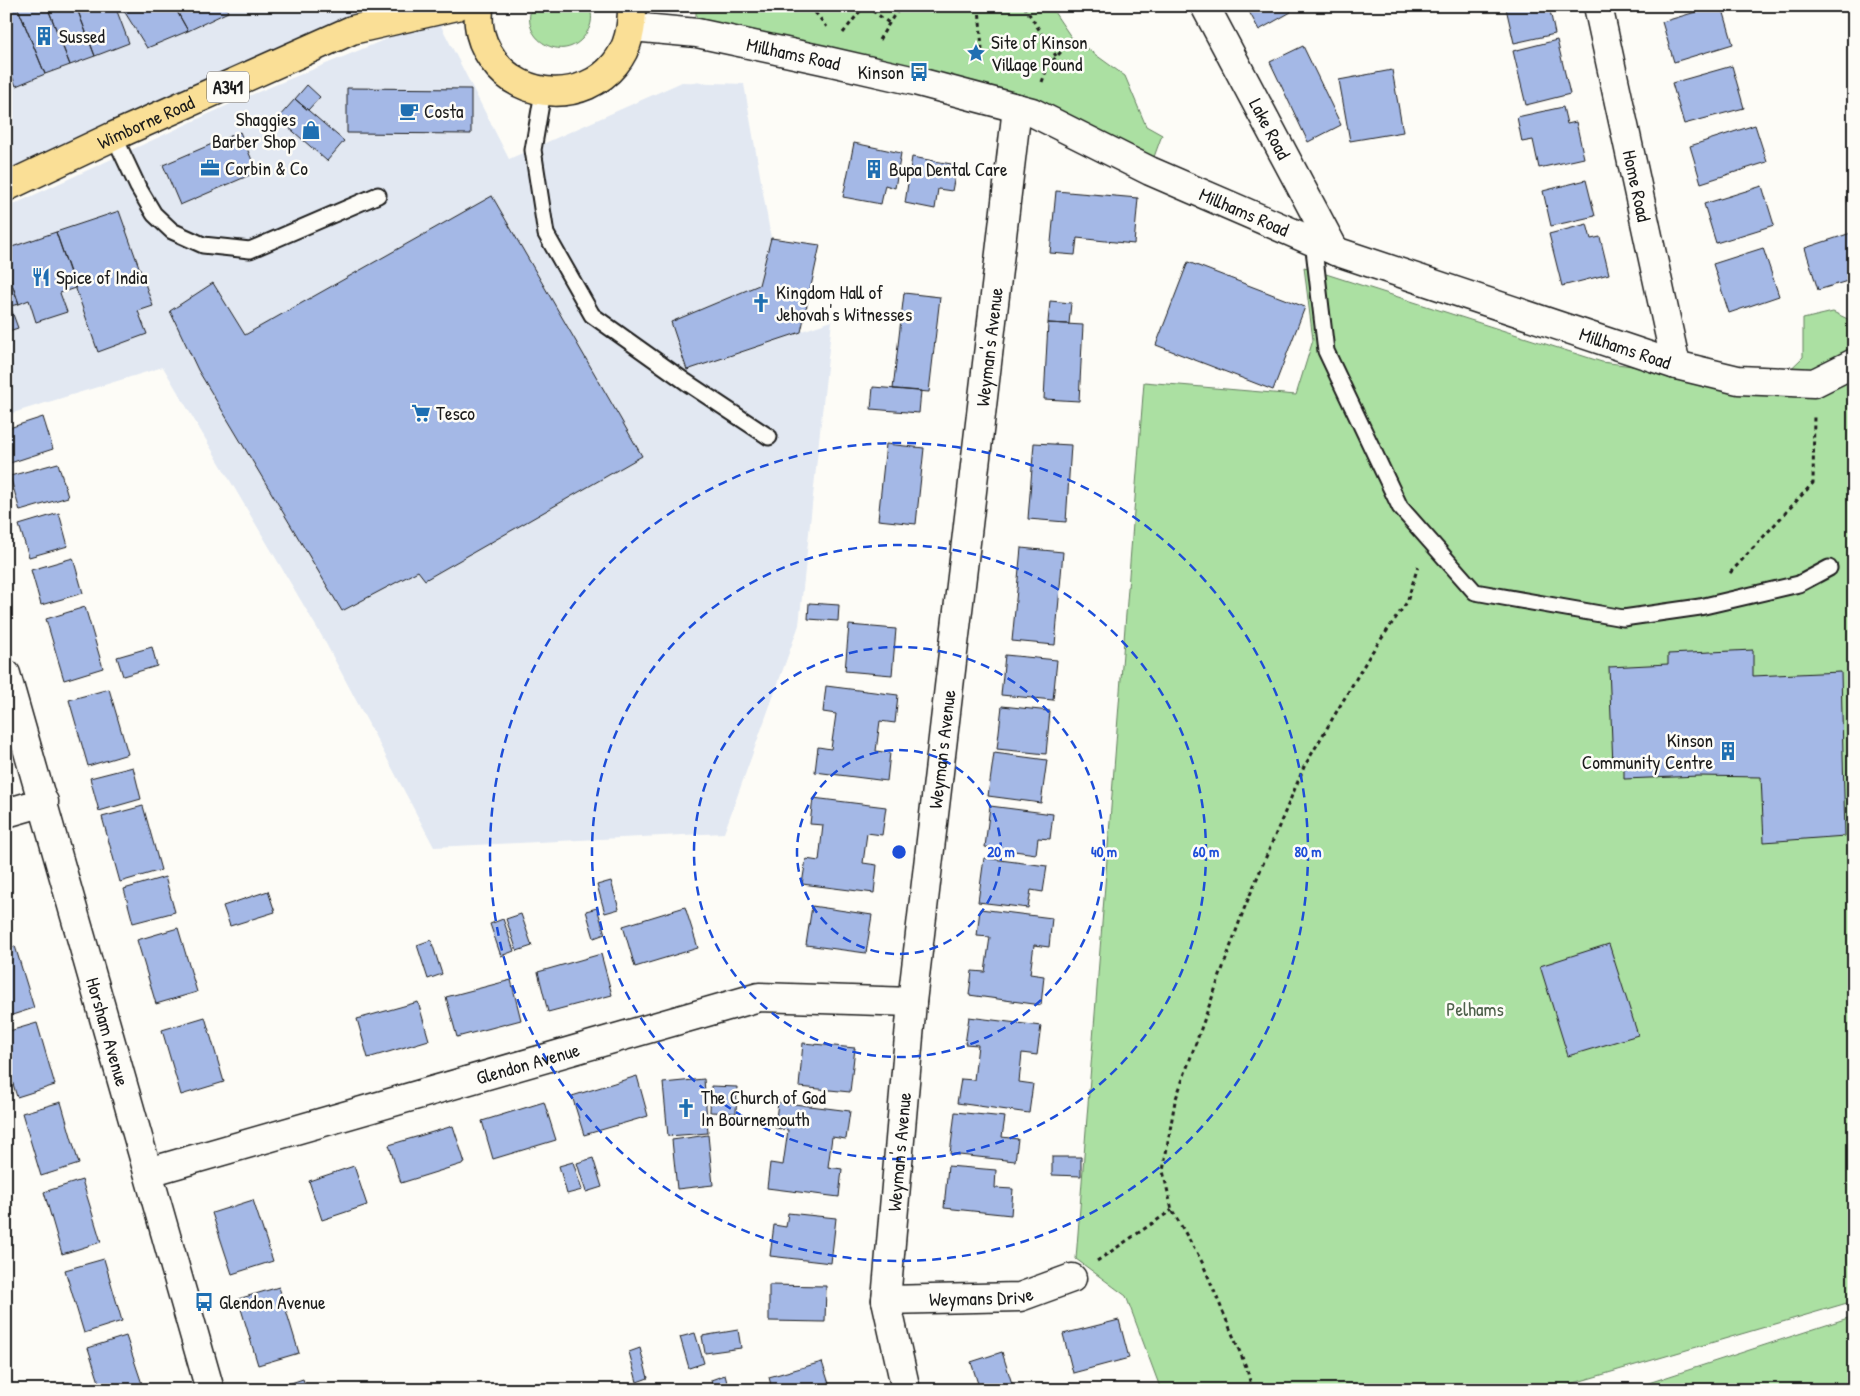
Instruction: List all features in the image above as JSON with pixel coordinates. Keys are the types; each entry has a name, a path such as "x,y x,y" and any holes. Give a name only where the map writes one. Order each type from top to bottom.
{"main road":[{"name":"Wimborne Road","path":"6,187 114,136 352,30 457,6"},
{"path":"479,6 478,26 486,49 500,70 520,84 543,92 564,92 583,87 601,77 616,64 626,46 632,16"}],"street":[{"name":"Lake Road","path":"1205,6 1324,246"},
{"name":"Home Road","path":"1598,6 1676,365"},
{"name":"Millhams Road","path":"632,16 697,33 862,68 985,98 1027,111 1150,171 1324,246 1676,365 1738,380 1814,383 1854,362"},
{"name":"Weyman's Avenue","path":"906,1390 886,1300 912,1002 1027,111"},
{"name":"Horsham Avenue","path":"6,674 210,1390"},
{"path":"6,813 44,802"},
{"name":"Glendon Avenue","path":"149,1172 759,997 912,1002"},
{"name":"Weymans Drive","path":"886,1300 1020,1297 1072,1278"}],"lane":[{"path":"543,92 533,150 546,234 592,315 686,382 769,437"},
{"path":"114,136 138,187 154,214 172,231 203,245 250,250 378,195"},
{"path":"1324,246 1326,351 1400,507 1475,592 1624,618 1700,607 1799,584 1829,568"}],"path":[{"path":"810,6 831,35"},
{"path":"866,6 889,23"},
{"path":"862,68 889,23 902,6"},
{"path":"978,6 985,98"},
{"path":"1024,6 1056,56"},
{"path":"1027,111 1040,88 1048,66 1071,41"},
{"path":"1700,607 1813,483 1814,383"},
{"path":"1252,1390 1247,1369 1202,1262 1172,1210 1163,1171 1175,1101 1244,909 1304,767 1370,656 1407,602 1426,537"},
{"path":"1072,1278 1172,1210"}],"shaded area":[{"path":"6,6 401,6 6,186"},
{"path":"437,18 509,159 682,82 744,84 771,238 759,285 671,322 687,369 832,321 799,625 724,833 434,847 323,638 163,367 6,415 6,208 239,100"}],"green space":[{"path":"532,6 589,6 590,26 579,42 568,47 558,48 547,45 538,39 532,30 530,19"},
{"path":"696,6 1050,6 1071,37 1125,76 1146,126 1162,135 1150,168 1032,110 696,31"},
{"name":"Pelhams","path":"1304,267 1602,362 1774,385 1803,357 1803,319 1833,312 1854,322 1854,1301 1550,1390 1161,1390 1126,1296 1076,1259 1144,382 1296,395 1313,340"},
{"path":"1854,1316 1854,1390 1627,1390"}],"building":[{"path":"6,6 17,6 45,74 16,86 6,61"},
{"name":"Sussed","path":"17,6 47,6 70,65 45,74"},
{"path":"47,6 76,6 95,56 70,65"},
{"path":"76,6 115,6 129,43 95,56"},
{"path":"121,6 174,6 188,31 147,48"},
{"path":"174,6 225,6 228,12 188,31"},
{"path":"1246,6 1288,6 1291,12 1259,30"},
{"path":"1514,6 1549,6 1555,34 1514,43 1506,8"},
{"path":"1716,6 1722,6 1733,44 1674,62 1662,22"},
{"path":"1557,40 1570,94 1526,105 1513,51"},
{"path":"1303,46 1341,125 1308,142 1270,62"},
{"path":"1732,66 1744,108 1684,124 1672,83"},
{"path":"1392,70 1403,132 1350,141 1339,80"},
{"path":"307,85 320,97 308,110 295,99"},
{"name":"Costa","path":"347,88 471,89 471,134 347,133"},
{"name":"Shaggies Barber Shop","path":"295,99 344,141 327,161 278,118"},
{"path":"1563,107 1567,124 1576,122 1584,158 1539,168 1533,140 1522,142 1517,117"},
{"path":"1755,125 1767,162 1701,183 1690,146"},
{"name":"Corbin & Co","path":"240,132 257,172 180,205 163,165"},
{"name":"Bupa Dental Care","path":"854,143 901,153 895,188 885,185 881,204 843,197"},
{"path":"912,157 957,165 952,191 938,189 935,209 905,203"},
{"path":"1586,180 1595,216 1551,226 1543,191"},
{"path":"1762,186 1774,225 1716,243 1704,204"},
{"path":"1056,191 1138,198 1134,244 1077,238 1075,255 1050,253"},
{"name":"Tesco","path":"492,196 642,456 425,580 418,571 342,611 198,370 170,311 213,283 245,335"},
{"path":"119,211 153,306 138,311 147,334 98,352 56,232"},
{"path":"1587,224 1591,239 1600,237 1609,274 1562,286 1549,234"},
{"name":"Spice of India","path":"56,232 75,288 60,293 67,312 36,322 29,300 19,304 6,267 6,249"},
{"path":"1854,232 1854,279 1818,290 1805,248"},
{"name":"Kingdom Hall of Jehovah's Witnesses","path":"771,238 820,245 801,332 687,370 671,322 759,285"},
{"path":"1763,248 1779,296 1729,313 1713,264"},
{"path":"1188,262 1305,307 1273,390 1156,345"},
{"path":"6,267 19,304 10,306 18,328 6,332"},
{"path":"904,293 940,297 929,392 893,389"},
{"path":"1050,301 1071,303 1069,324 1048,323"},
{"path":"1048,323 1083,325 1079,401 1044,399"},
{"path":"873,387 921,391 919,413 871,409"},
{"path":"43,417 53,449 7,464 6,429"},
{"path":"1034,443 1071,445 1066,522 1028,519"},
{"path":"886,444 924,448 916,524 878,520"},
{"path":"58,463 68,497 20,511 10,476"},
{"path":"59,513 68,546 29,557 19,525"},
{"path":"1021,548 1063,552 1055,645 1012,641"},
{"path":"73,558 83,593 41,605 31,570"},
{"path":"809,603 839,605 838,621 808,619"},
{"path":"85,607 103,668 64,680 46,619"},
{"path":"849,625 896,629 892,675 845,671"},
{"path":"152,647 157,666 123,676 117,657"},
{"name":"Kinson Community Centre","path":"1753,650 1753,676 1841,672 1845,836 1764,842 1761,777 1699,776 1624,779 1624,765 1613,766 1609,667 1668,664 1668,654"},
{"path":"1005,655 1057,660 1053,700 1001,695"},
{"path":"826,686 898,695 895,723 880,721 876,751 890,753 887,781 815,772 818,747 831,749 836,714 823,712"},
{"path":"109,689 128,754 88,766 69,700"},
{"path":"1002,706 1050,711 1046,754 997,749"},
{"path":"994,753 1047,760 1041,803 988,796"},
{"path":"133,767 141,799 99,811 90,778"},
{"path":"813,798 886,807 882,835 867,833 863,863 877,865 874,893 802,884 806,859 819,861 823,825 810,824"},
{"path":"143,806 161,870 120,882 102,817"},
{"path":"990,806 1053,814 1050,839 1038,838 1036,854 985,847"},
{"path":"984,858 1047,866 1043,892 1031,890 1028,908 978,902"},
{"path":"165,877 175,912 133,923 124,889"},
{"path":"611,881 619,909 605,913 597,885"},
{"path":"268,891 275,912 230,926 223,906"},
{"path":"812,906 872,915 866,953 806,945"},
{"path":"685,907 698,948 635,967 623,926"},
{"path":"597,908 605,934 594,938 586,911"},
{"path":"980,909 1052,918 1049,947 1034,945 1030,974 1044,976 1041,1005 969,995 972,971 985,972 990,937 977,936"},
{"path":"521,914 532,946 517,951 506,919"},
{"path":"503,919 514,951 501,956 490,924"},
{"path":"178,928 197,992 156,1004 137,940"},
{"path":"431,940 442,974 428,979 417,945"},
{"path":"1609,944 1638,1035 1568,1056 1540,966"},
{"path":"15,946 34,1008 6,1017 6,949"},
{"path":"601,954 612,995 548,1012 538,972"},
{"path":"511,980 521,1020 457,1037 446,997"},
{"path":"418,1002 429,1040 368,1058 357,1019"},
{"path":"205,1017 224,1082 181,1095 162,1030"},
{"path":"969,1017 1041,1026 1037,1055 1022,1053 1019,1082 1033,1084 1029,1113 957,1103 961,1079 974,1080 978,1045 965,1044"},
{"path":"37,1023 55,1085 17,1097 6,1061 6,1032"},
{"path":"803,1043 855,1048 850,1092 799,1087"},
{"path":"637,1076 648,1116 584,1135 572,1096"},
{"name":"The Church of God In Bournemouth","path":"704,1079 708,1133 668,1136 663,1083"},
{"path":"711,1086 737,1087 736,1113 710,1112"},
{"path":"61,1102 79,1164 41,1176 22,1113"},
{"path":"544,1102 556,1140 493,1159 482,1121"},
{"path":"778,1102 850,1111 846,1139 832,1137 828,1167 842,1169 839,1197 767,1188 770,1163 783,1165 788,1130 775,1128"},
{"path":"955,1112 1005,1117 1002,1137 1018,1139 1015,1161 950,1154"},
{"path":"453,1126 465,1163 401,1183 389,1145"},
{"path":"708,1135 713,1185 677,1189 672,1140"},
{"path":"1052,1157 1081,1157 1081,1176 1052,1175"},
{"path":"593,1158 602,1187 586,1192 577,1163"},
{"path":"573,1162 582,1190 567,1194 559,1166"},
{"path":"354,1166 367,1205 322,1220 309,1181"},
{"path":"948,1166 996,1170 995,1188 1013,1189 1011,1215 944,1208"},
{"path":"82,1180 101,1242 62,1254 44,1192"},
{"path":"253,1200 273,1261 232,1274 212,1213"},
{"path":"788,1213 836,1218 831,1263 770,1256 774,1225 786,1227"},
{"path":"104,1259 122,1321 84,1333 65,1270"},
{"path":"769,1285 826,1286 825,1322 769,1321"},
{"path":"279,1287 299,1353 258,1365 238,1299"},
{"path":"1119,1320 1129,1358 1073,1373 1063,1334"},
{"path":"738,1330 741,1348 705,1353 702,1336"},
{"path":"695,1333 704,1363 689,1368 680,1337"},
{"path":"126,1336 144,1390 76,1390 99,1382 88,1348"},
{"path":"640,1348 648,1378 637,1382 629,1352"},
{"path":"1002,1352 1014,1390 980,1390 971,1362"},
{"path":"822,1362 831,1390 772,1390 769,1377"},
{"path":"725,1375 729,1390 713,1390 711,1380"},
{"path":"303,1379 307,1390 270,1390"}],"place":[{"name":"Sussed","path":"44,36"},
{"name":"Site of Kinson Village Pound","path":"976,53"},
{"name":"Kinson","path":"919,72"},
{"name":"Costa","path":"409,111"},
{"name":"Shaggies Barber Shop","path":"311,130"},
{"name":"Corbin & Co","path":"210,168"},
{"name":"Bupa Dental Care","path":"874,169"},
{"name":"Spice of India","path":"41,277"},
{"name":"Kingdom Hall of Jehovah's Witnesses","path":"761,303"},
{"name":"Tesco","path":"421,413"},
{"name":"Kinson Community Centre","path":"1728,751"},
{"name":"The Church of God In Bournemouth","path":"686,1108"},
{"name":"Glendon Avenue","path":"204,1302"}]}
